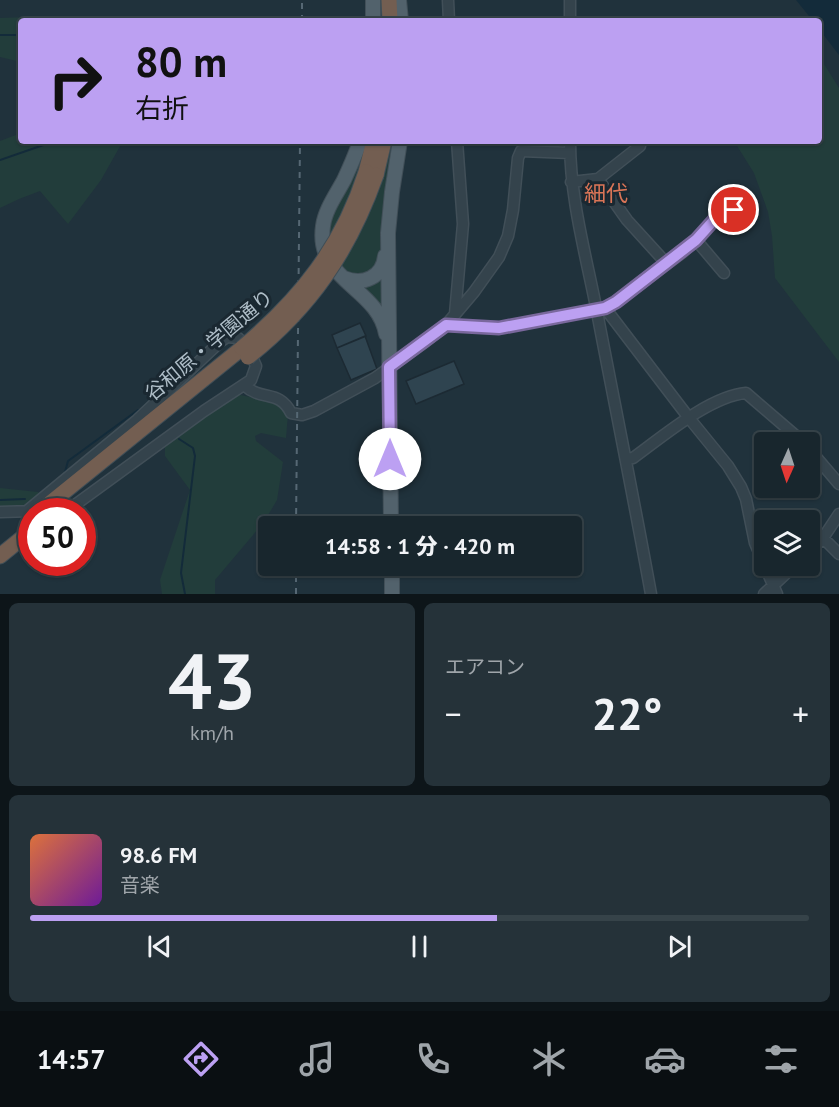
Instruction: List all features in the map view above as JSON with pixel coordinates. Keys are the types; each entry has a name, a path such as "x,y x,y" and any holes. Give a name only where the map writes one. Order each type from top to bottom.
{"highway":[{"path":"380,0 380,18"},
{"path":"390,0 390,18"},
{"name":"谷和原・学園通り","path":"371,173 374,144"},
{"name":"谷和原・学園通り","path":"59,498 245,353 320,267 349,217 383,144"},
{"name":"谷和原・学園通り","path":"0,543 18,529"},
{"path":"0,556 18,541"}],"main road":[{"path":"373,0 373,18"},
{"path":"399,0 401,18"},
{"path":"359,144 323,226 324,247 328,260 341,277 376,309 385,328 389,362"},
{"path":"341,277 361,281 378,273 384,265 400,144"},
{"path":"388,233 391,326 389,362 391,516"},
{"path":"392,576 392,594"}],"street":[{"path":"448,0 449,18"},
{"path":"570,0 570,18"},
{"path":"455,315 463,224 458,144"},
{"path":"570,144 571,182 580,236 601,309 608,378 626,459 651,594"},
{"path":"571,182 598,179 640,146"},
{"path":"244,385 257,394 286,402 291,413 306,414 354,390 389,362 446,325 485,278 504,247 511,224 519,154 524,150 570,153"},
{"path":"598,179 627,220 667,264"},
{"path":"446,325 499,328 601,309 667,264 696,240 714,220 734,210"},
{"path":"696,240 724,273"},
{"path":"601,309 728,466 746,499 755,543 775,589"},
{"path":"56,498 227,337 233,336 241,340 255,361 255,372 251,380 204,411 84,498"},
{"path":"626,459 633,458 689,418 720,400 746,393 791,432"},
{"path":"820,462 839,484"},
{"path":"0,512 18,512"},
{"path":"839,514 822,538 839,554"},
{"path":"764,594 775,589 786,576"}],"green space":[{"path":"28,17 30,18 18,18 18,61 0,57 0,18"},
{"path":"822,61 839,88 839,362 775,278 768,212 754,173 736,144 822,144"},
{"path":"18,134 18,144 121,144 101,180 68,224 40,191 0,208 0,141"},
{"path":"369,144 361,170 327,247 327,222 353,168"},
{"path":"388,144 397,144 382,262 359,279 338,268"},
{"path":"385,269 384,313 370,297 363,284"},
{"path":"236,394 279,403 288,414 286,438 261,433 255,436 256,441 283,462 277,500 268,516 258,516 258,529 215,580 215,594 162,594 160,580 190,490 165,456 168,440"},
{"path":"0,488 38,492 40,495 36,498 18,498 18,507 0,506"}],"water":[{"path":"796,0 839,0 839,55 822,33 822,18 811,18"}],"building":[{"path":"360,323 366,336 337,348 332,335"},
{"path":"365,336 377,369 351,380 337,348"},
{"path":"454,361 464,384 416,404 406,381"}],"waterway":[{"path":"0,35 18,35"},
{"path":"0,160 46,144"},
{"path":"65,472 68,461 138,410 140,411"},
{"path":"179,439 193,448 195,456 181,573 185,594"},
{"path":"0,500 18,499"}],"railway":[{"path":"302,0 302,18"},
{"path":"296,516 300,144"},
{"path":"296,576 296,594"}],"district":[{"name":"細代","path":"606,193"}],"route":[{"path":"390,459 389,367 446,325 478,328 510,327 605,308 683,252 710,223 734,210"}]}
